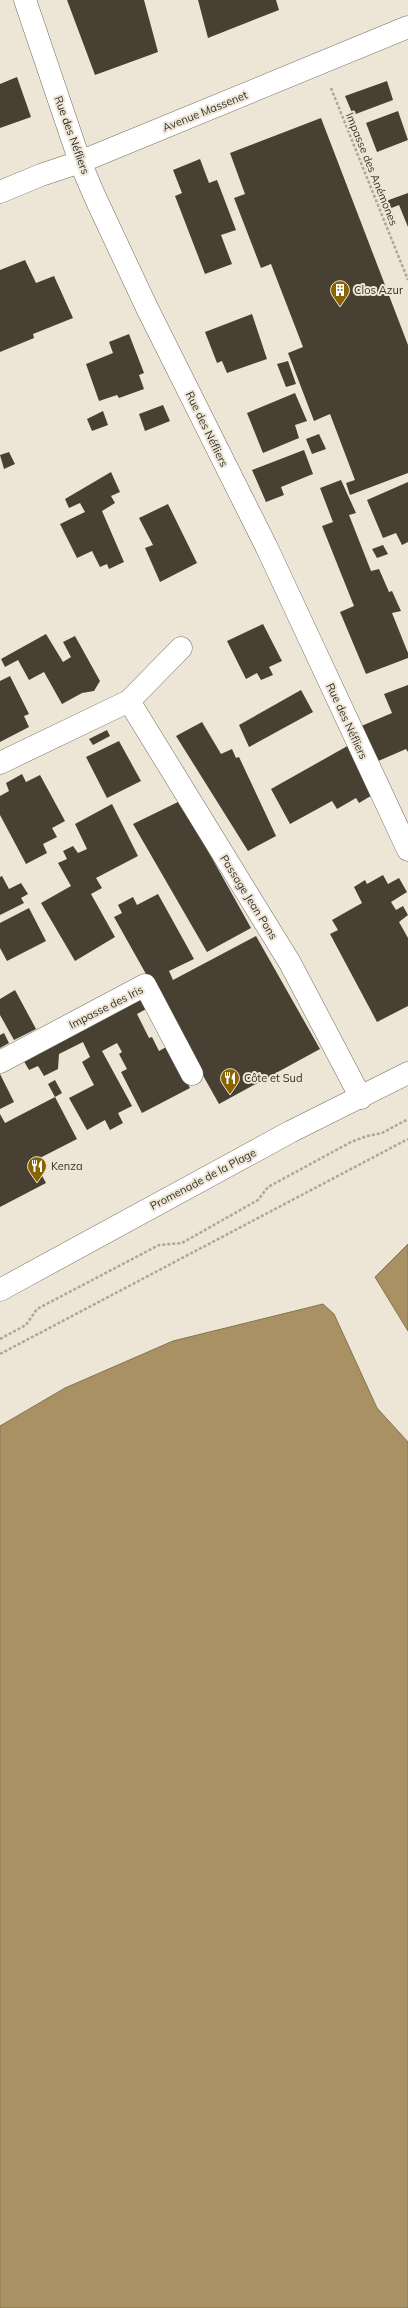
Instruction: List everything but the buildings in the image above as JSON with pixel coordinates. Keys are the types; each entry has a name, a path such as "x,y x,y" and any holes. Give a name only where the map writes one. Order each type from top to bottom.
{"street":[{"name":"Rue des Néfliers","path":"25,0 80,162 147,308 267,548 408,850"},
{"name":"Avenue Massenet","path":"0,192 41,175 80,162 408,27"},
{"path":"0,763 129,701 182,648"},
{"name":"Passage Jean Pons","path":"129,701 290,963 360,1098"},
{"name":"Impasse des Iris","path":"0,1062 145,985 192,1074"},
{"name":"Promenade de la Plage","path":"0,1290 290,1132 408,1073"}],"path":[{"name":"Impasse des Anémones","path":"322,63 408,280"},
{"path":"0,1339 26,1325 37,1309 159,1245 182,1243 258,1200 268,1187 351,1142 367,1136 382,1133 408,1119"},
{"path":"0,1354 408,1139"}],"shaded area":[{"path":"408,1244 408,1331 375,1277"},
{"path":"323,1304 334,1314 377,1408 408,1442 408,2308 0,2308 0,1426 65,1388 173,1341"}],"place":[{"name":"Clos Azur","path":"340,307"},
{"name":"Côte et Sud","path":"230,1095"},
{"name":"Kenza","path":"37,1183"}]}
